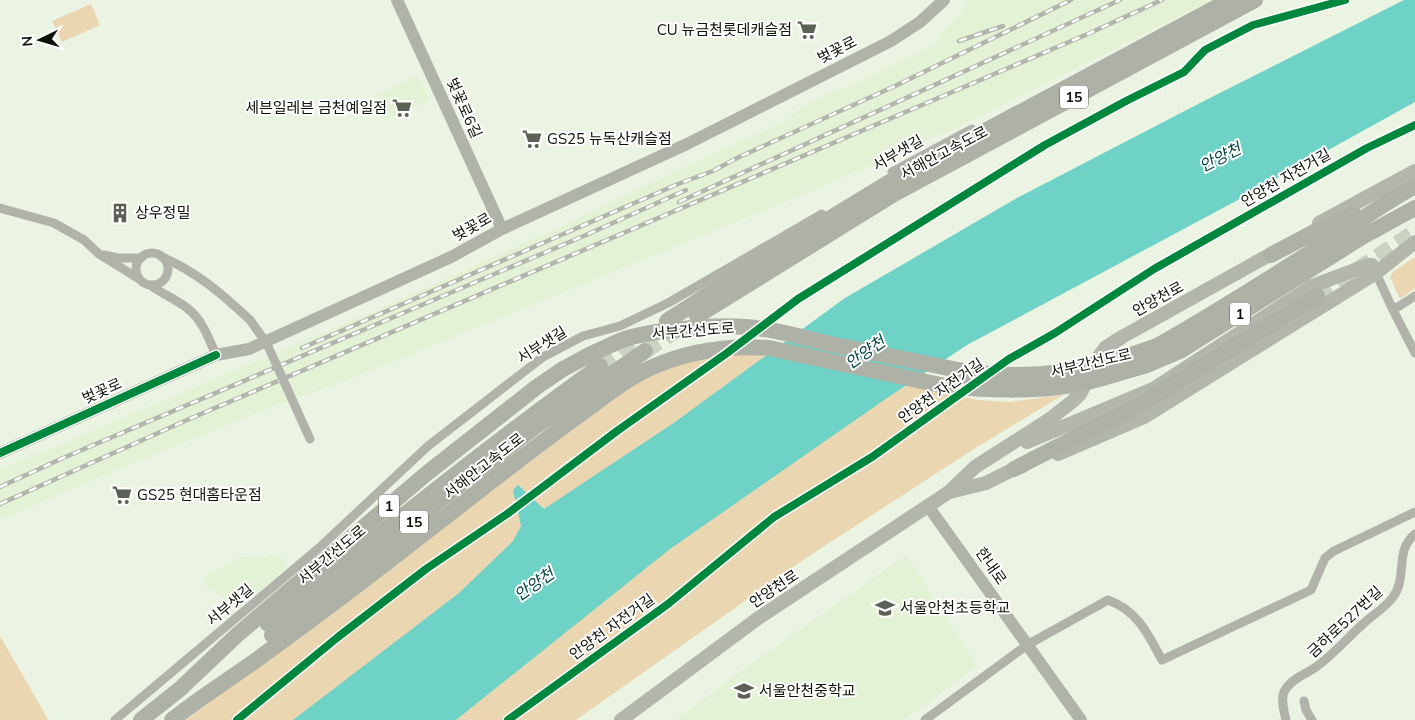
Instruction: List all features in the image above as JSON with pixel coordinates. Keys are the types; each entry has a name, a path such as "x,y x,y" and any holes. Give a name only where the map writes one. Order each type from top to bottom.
{"highway":[{"name":"서해안고속도로","path":"667,321 768,256 1230,0"},
{"name":"서해안고속도로","path":"697,316 891,189 1256,0"},
{"name":"서부간선도로","path":"172,720 191,704 254,662 550,436 646,370 686,354 716,348 769,348 945,386 983,390 1013,390 1072,385 1098,380 1147,365 1180,351 1328,250 1390,199 1415,186"},
{"name":"1","path":"1328,250 1370,222 1415,198"},
{"path":"1271,255 1318,230 1390,199"},
{"name":"서부간선도로","path":"141,720 180,689 237,636 426,474 538,386 563,369 625,338 660,331 717,326 747,327 775,331 968,372 1031,376 1069,371 1101,364 1157,346 1328,250 1362,237 1415,208"},
{"name":"1","path":"1328,250 1370,242 1415,218"},
{"path":"1014,469 1141,404 1316,296"},
{"name":"서해안고속도로","path":"191,704 250,652 447,495 535,427 645,351"},
{"name":"서해안고속도로","path":"180,689 243,644 443,483 530,416 600,366"}],"main road":[{"name":"안양천로","path":"621,720 758,619 949,492 974,468 1050,419 1080,394 1105,348 1271,255 1314,226 1415,171"},
{"name":"안양천로","path":"949,492 986,483 1014,469 1044,460 1144,417 1376,273 1415,242"},
{"path":"1000,452 1123,403 1153,389 1312,286 1368,265 1372,266 1376,273"}],"street":[{"name":"벚꽃로6길","path":"397,0 502,229"},
{"name":"벚꽃로","path":"0,453 216,355 249,349 451,257 502,229 687,144 891,41 920,22 940,1"},
{"name":"서부샛길","path":"115,720 319,548 428,446 543,357 583,336 626,323 668,303 910,162 1048,89"},
{"path":"0,208 54,223 84,240 99,254 144,284 150,285 172,299 194,314 216,355"},
{"path":"99,254 118,258 141,258 151,253 185,267 228,300 250,320 267,344 310,439"},
{"path":"162,257 167,270 166,283 172,299"},
{"path":"139,279 136,269 141,258"},
{"path":"167,270 185,267"},
{"path":"150,285 161,282 167,270"},
{"path":"1376,273 1415,354"},
{"path":"1393,310 1415,296"},
{"name":"한내로","path":"928,506 1081,720"},
{"path":"925,720 1027,645 1108,600 1121,605 1142,624 1162,660 1311,590 1325,558 1334,551 1415,512"},
{"name":"금하로527번길","path":"1286,720 1283,696 1285,690 1293,681 1333,654 1394,597 1403,574 1403,550 1407,542 1415,534"},
{"path":"1304,701 1306,710 1312,720"}],"shaded area":[{"path":"969,0 1212,0 964,124 812,191 350,379 279,404 0,520 0,470 386,306 786,121 801,108 840,88 846,89 937,44 939,36 962,11"},
{"path":"91,4 100,25 62,42 52,21"},
{"path":"417,76 430,100 384,121 375,96"},
{"path":"1415,257 1415,288 1400,299 1390,277 1394,271"},
{"path":"714,354 755,355 790,360 978,400 1009,402 1063,395 977,447 806,558 576,720 186,720 567,431 654,371"},
{"path":"271,555 281,556 287,568 240,607 212,591 202,582 209,574 241,557 259,558"},
{"name":"서울안천초등학교","path":"906,555 977,666 904,720 675,720 754,662"},
{"path":"0,636 48,719 47,720 0,720"}],"water":[{"name":"안양천","path":"1404,0 1415,0 1415,102 1236,201 967,345 887,398 670,549 456,720 293,720 459,593 513,541 521,526 513,490 518,485 544,509 675,422 845,298 1017,198"}],"tunnel":[{"path":"1317,296 1415,232"},
{"path":"645,351 681,327"},
{"path":"600,366 649,333"}],"railway":[{"path":"302,348 678,184 713,171 737,158 895,86 1071,0"},
{"path":"679,202 1120,0"},
{"path":"0,504 187,420 1090,33 1162,0"},
{"path":"959,41 1003,26"},
{"path":"0,487 63,458 586,235 686,190"}],"cycle path":[{"path":"237,720 338,637 426,569 507,514 798,299 1045,145 1184,72 1205,50 1253,25 1345,0"},
{"name":"안양천 자전거길","path":"508,720 668,604 774,517 872,457 1009,359 1055,333 1154,269 1367,148 1415,125"},
{"path":"0,453 216,355"}],"place":[{"name":"CU 뉴금천롯데캐슬점","path":"807,30"},
{"name":"세븐일레븐 금천예일점","path":"402,108"},
{"name":"GS25 뉴독산캐슬점","path":"532,139"},
{"name":"상우정밀","path":"120,213"},
{"name":"GS25 현대홈타운점","path":"122,495"},
{"name":"서울안천초등학교","path":"885,608"},
{"name":"서울안천중학교","path":"744,691"}]}
